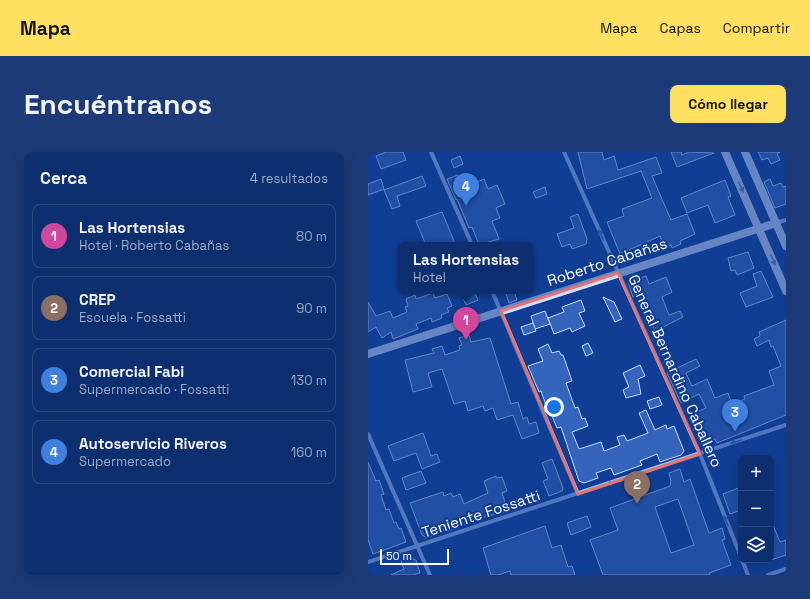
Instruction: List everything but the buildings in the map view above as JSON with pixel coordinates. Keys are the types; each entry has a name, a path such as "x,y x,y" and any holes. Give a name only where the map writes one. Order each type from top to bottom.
{"main road":[{"path":"725,152 760,228 786,291"},
{"path":"745,152 786,246"},
{"name":"Roberto Cabañas","path":"368,354 776,223"}],"street":[{"path":"431,152 471,242"},
{"name":"General Bernardino Caballero","path":"564,152 700,454 738,549"},
{"name":"Roberto Cabañas","path":"776,223 786,220"},
{"path":"493,294 578,494"},
{"name":"Teniente Fossatti","path":"368,562 417,548 786,425"},
{"path":"368,434 430,575"},
{"path":"743,563 748,575"},
{"path":"768,575 786,569"}],"highlighted area":[{"path":"618,273 700,454 578,494 501,311"}],"place":[{"name":"Autoservicio Riveros","path":"466,206"},
{"name":"Las Hortensias","path":"466,340"},
{"name":"Comercial Fabi","path":"735,432"},
{"name":"CREP","path":"637,504"}]}
